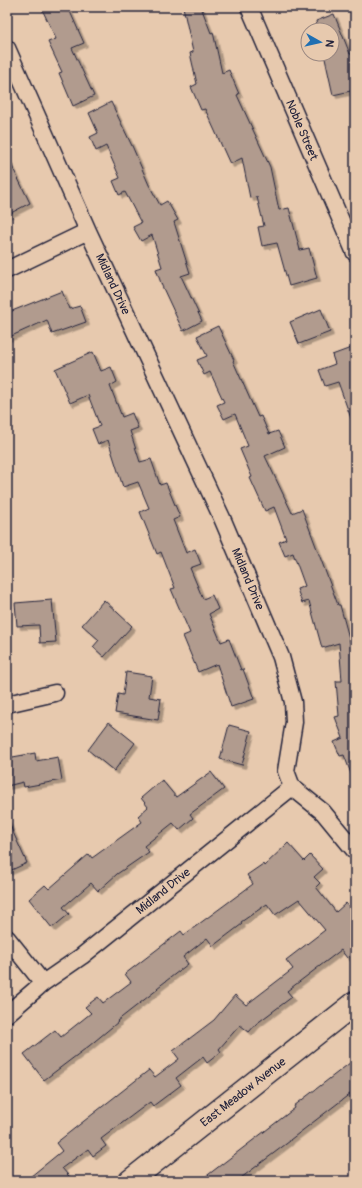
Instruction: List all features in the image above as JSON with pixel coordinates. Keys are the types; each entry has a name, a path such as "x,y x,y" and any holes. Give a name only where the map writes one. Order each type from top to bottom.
{"street":[{"name":"Noble Street","path":"249,7 355,254"},
{"name":"Midland Drive","path":"7,48 88,231 222,518 281,657 293,702 294,722 286,771 292,787 82,956 43,983 7,1014"},
{"path":"7,270 88,231"},
{"path":"7,704 55,693"},
{"path":"292,787 323,812 355,850"},
{"path":"7,938 43,983"},
{"name":"East Meadow Avenue","path":"130,1181 355,1003"}],"building":[{"path":"41,7 68,7 84,43 72,48 94,96 73,106 59,73 62,72 48,42 56,39"},
{"path":"183,7 201,7 211,33 213,32 222,73 229,70 239,94 237,95 270,167 279,210 289,208 300,250 309,248 317,278 289,286 277,243 262,246 258,227 264,226 257,197 250,198 242,158 230,164 205,109 201,110 191,87 197,84 190,53 193,52"},
{"path":"334,14 337,22 316,22"},
{"path":"340,29 350,54 355,54 355,90 333,95 326,62 340,62"},
{"path":"111,102 149,185 160,205 167,201 178,220 174,222 190,273 181,276 202,321 183,331 162,286 156,269 162,267 152,235 141,241 133,227 141,223 125,192 119,195 113,181 120,178 106,146 96,151 90,137 98,133 89,113"},
{"path":"7,156 30,203 7,215"},
{"path":"62,291 69,309 80,306 86,322 52,334 47,320 7,338 7,313"},
{"path":"321,309 330,332 299,344 290,322"},
{"path":"218,326 258,417 261,416 269,434 278,431 285,447 265,456 292,513 302,509 338,605 340,605 355,660 355,779 353,779 344,755 340,756 334,742 343,738 335,717 339,716 336,681 342,681 339,643 322,648 309,601 302,603 297,589 305,586 293,553 285,556 279,542 286,539 274,507 265,511 250,478 252,477 240,449 248,446 235,414 224,419 217,405 224,402 210,372 204,375 197,360 207,356 197,336"},
{"path":"351,348 355,359 355,423 353,424 338,382 325,386 319,370 335,364 332,355"},
{"path":"93,352 101,371 111,367 117,382 110,386 122,417 132,413 138,428 130,431 140,462 151,459 160,485 166,483 180,517 173,520 186,553 195,549 201,564 190,568 203,599 212,595 218,609 209,614 221,642 229,639 241,670 243,669 254,699 231,707 217,664 198,672 183,636 190,633 171,589 175,588 161,552 157,554 140,512 149,508 138,482 123,487 108,440 98,444 92,429 100,426 88,395 70,403 55,369"},
{"path":"52,600 56,642 40,643 39,625 17,626 15,603"},
{"path":"104,600 132,626 104,657 93,647 99,640 82,625"},
{"path":"126,672 152,676 149,697 161,699 158,720 115,713 118,694 123,695"},
{"path":"109,722 135,743 114,771 88,750"},
{"path":"229,725 251,731 242,765 220,759"},
{"path":"35,753 36,761 58,757 62,780 24,787 23,782 7,786 7,758"},
{"path":"211,772 224,789 190,814 193,818 179,830 173,823 144,846 149,852 117,874 98,891 91,883 63,907 69,914 52,928 29,899 45,885 49,889 89,854 92,858 142,822 138,816 148,807 141,798 162,780 176,797"},
{"path":"7,819 27,863 7,872"},
{"path":"288,843 304,861 310,855 323,869 314,877 320,883 316,887 336,912 346,903 355,914 355,951 347,958 341,950 287,991 292,997 256,1024 249,1032 240,1025 219,1049 221,1052 207,1063 203,1057 176,1078 181,1085 153,1106 150,1102 101,1139 106,1146 93,1156 88,1149 62,1168 73,1181 25,1181 62,1151 56,1143 149,1070 155,1077 179,1059 173,1051 214,1020 235,995 246,1005 293,969 286,960 325,930 299,899 275,915 267,904 241,922 242,924 213,946 207,938 183,957 188,964 117,1021 118,1022 89,1046 44,1080 24,1054 55,1030 61,1037 91,1013 85,1007 98,997 103,1003 131,982 125,974 181,931 184,935 253,884 247,875 263,864 264,866"},
{"path":"355,1059 355,1090 237,1181 200,1181 295,1108 294,1106"}]}
